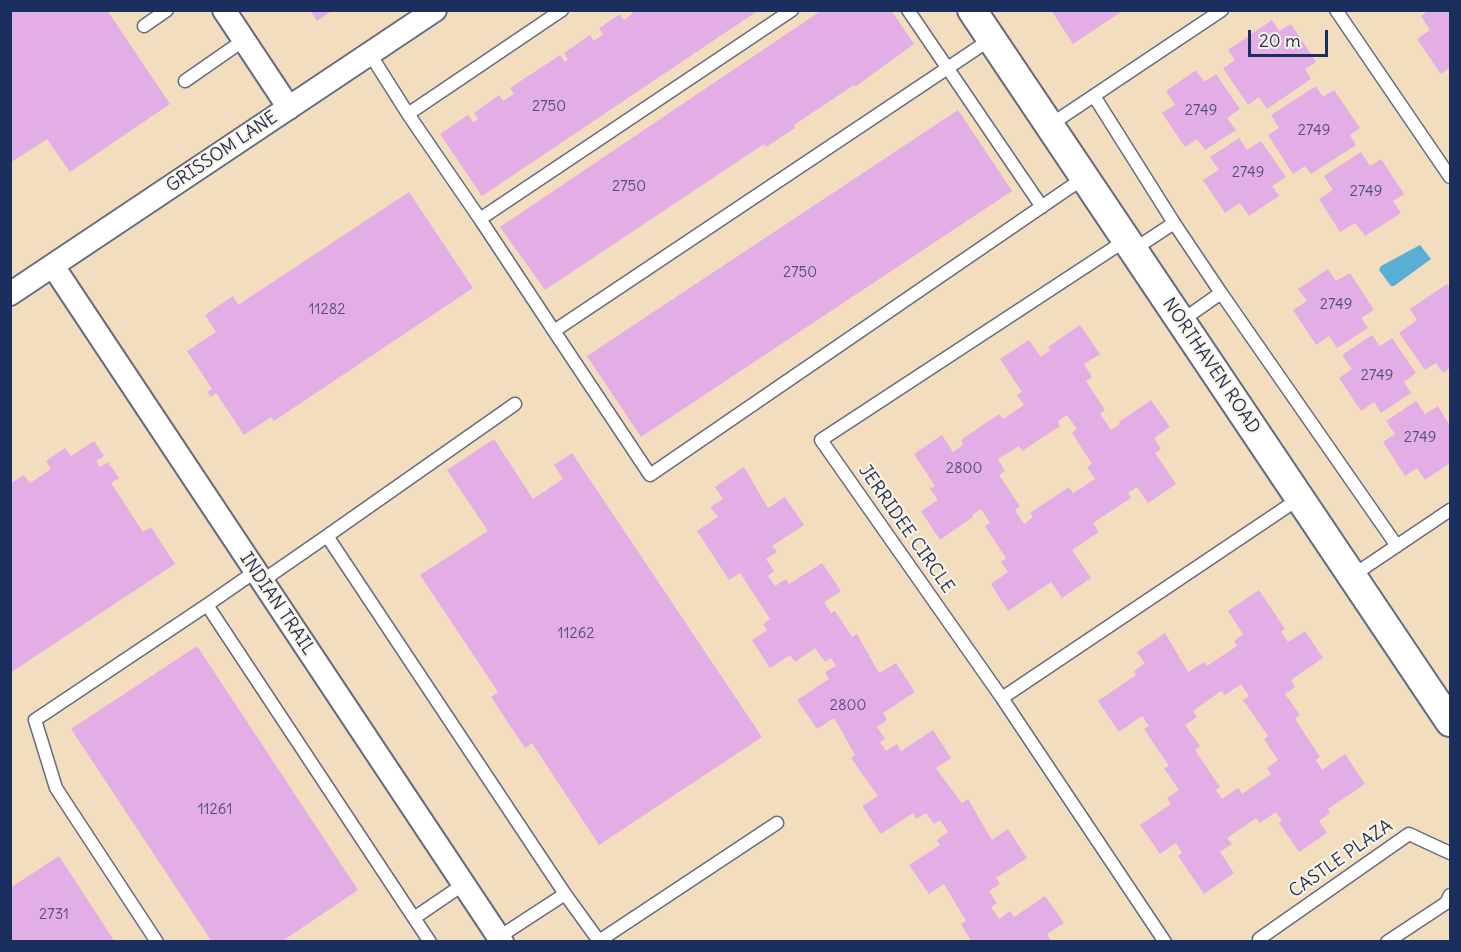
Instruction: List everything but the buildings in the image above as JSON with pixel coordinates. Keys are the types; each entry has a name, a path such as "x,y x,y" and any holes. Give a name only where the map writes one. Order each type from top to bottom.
{"street":[{"path":"224,10 289,108"},
{"name":"GRISSOM LANE","path":"10,294 435,10"},
{"name":"NORTHAVEN ROAD","path":"972,10 1450,722"},
{"name":"INDIAN TRAIL","path":"53,266 500,940"}],"lane":[{"path":"144,26 167,10"},
{"path":"408,114 562,10"},
{"path":"480,219 792,10"},
{"path":"908,10 1042,207"},
{"path":"1050,126 1222,10"},
{"path":"1336,10 1450,177"},
{"path":"554,331 991,39"},
{"path":"185,81 244,40"},
{"path":"370,54 650,475 1085,177"},
{"path":"1094,96 1221,293 1397,546"},
{"path":"1130,245 1174,223"},
{"name":"JERRIDEE CIRCLE","path":"1130,245 821,440 1002,698 1165,942"},
{"path":"1181,321 1221,293"},
{"path":"157,942 56,788 35,720 207,605 327,536 515,404"},
{"path":"1002,698 1300,498"},
{"path":"1352,576 1450,510"},
{"path":"327,536 565,894 599,941 777,823"},
{"path":"207,605 430,942"},
{"name":"CASTLE PLAZA","path":"1259,942 1259,939 1409,834 1450,855"},
{"path":"414,918 464,884"},
{"path":"500,940 565,894"},
{"path":"1387,942 1446,903 1450,895"}],"water":[{"path":"1420,245 1431,259 1391,286 1379,270 1381,266"}]}
